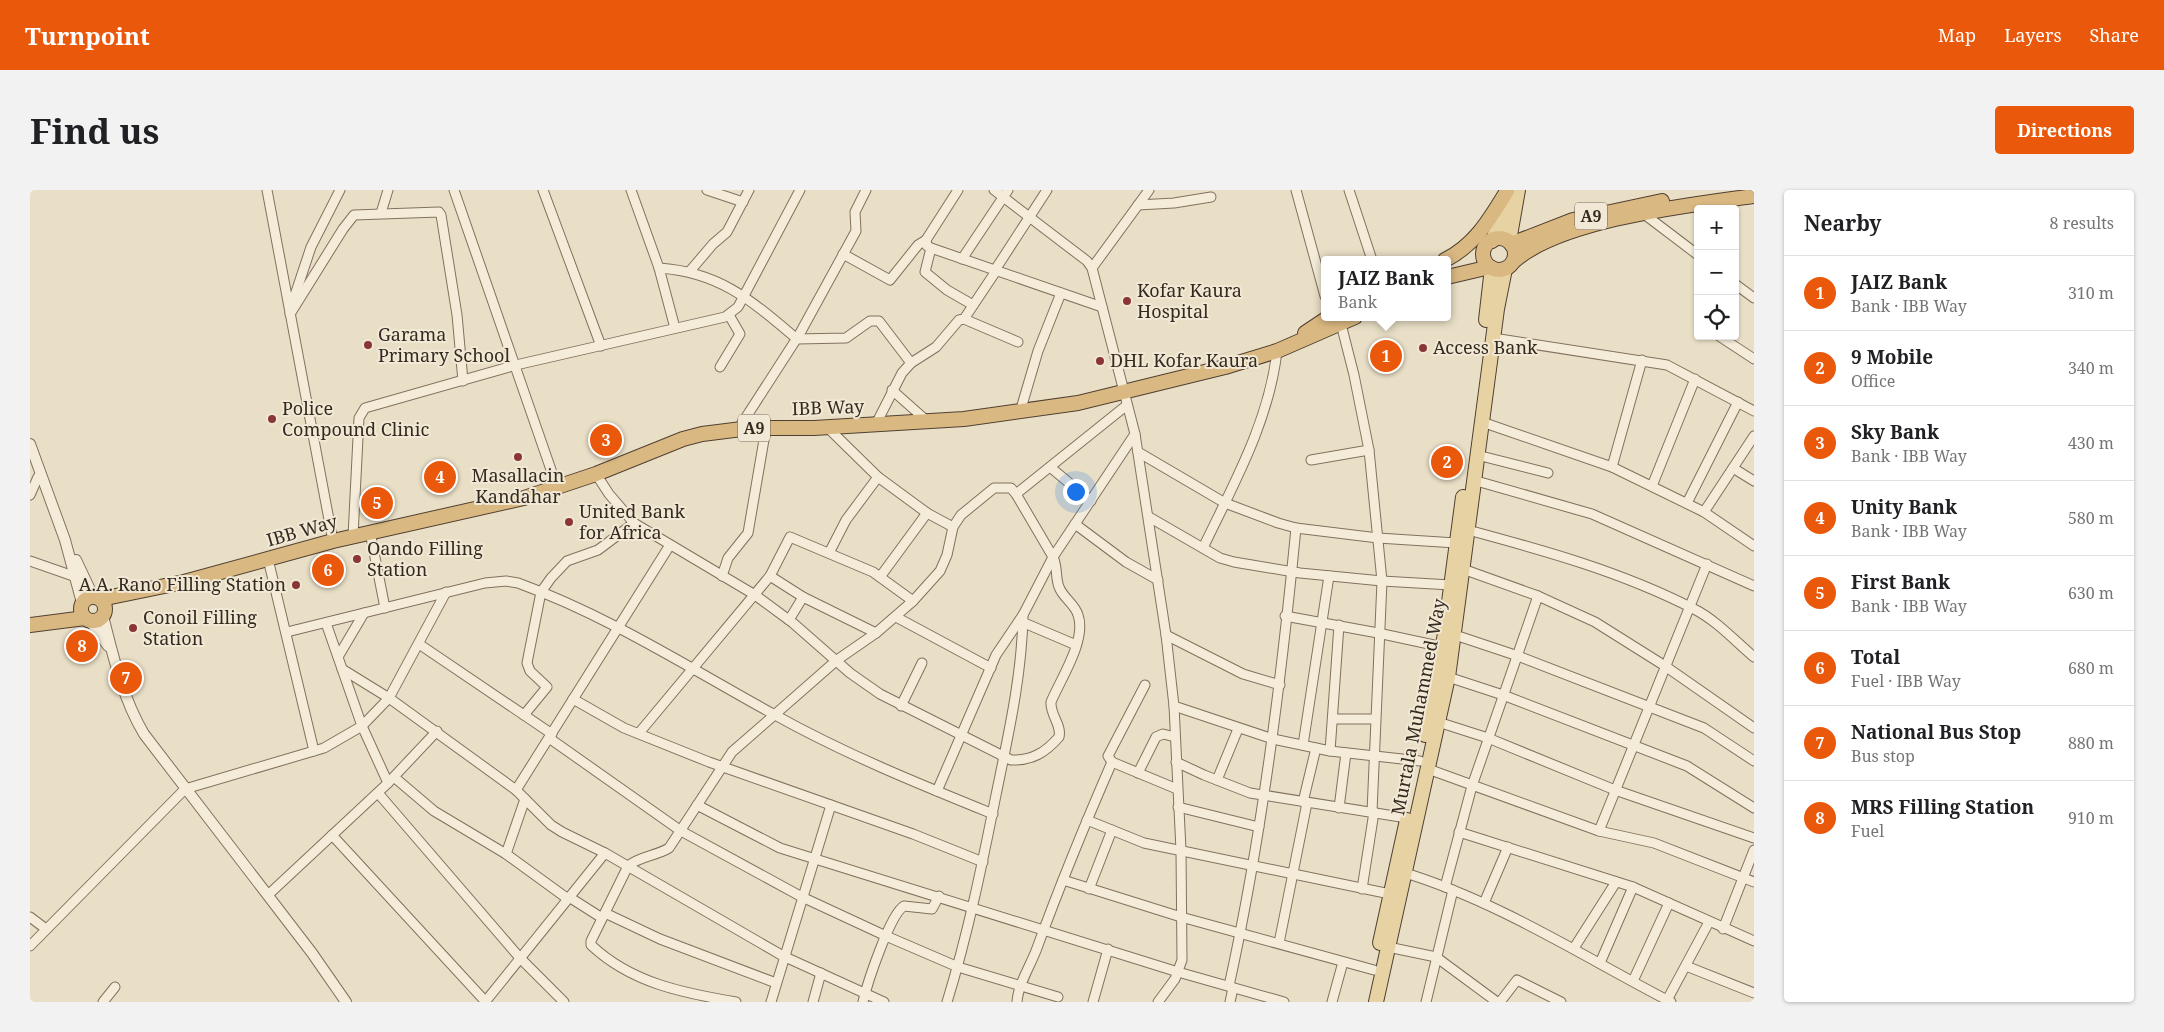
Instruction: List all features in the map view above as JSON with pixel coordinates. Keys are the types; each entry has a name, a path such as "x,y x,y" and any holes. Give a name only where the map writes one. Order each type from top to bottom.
{"highway":[{"path":"1451,257 1462,251 1486,226 1510,190"},
{"name":"A9","path":"1709,198 1734,190"},
{"name":"A9","path":"1451,275 1488,246 1502,239 1510,242 1573,220 1709,198 1754,196"},
{"name":"A9","path":"1451,276 1500,266 1535,246 1576,230 1644,214 1671,204"},
{"path":"1488,246 1484,258 1500,266 1515,252 1510,242"},
{"name":"IBB Way","path":"93,609 160,588 333,541 524,498 596,474 683,439 739,428 827,427 927,421 1126,399 1276,351 1335,321"},
{"name":"A9","path":"30,625 93,609"}],"main road":[{"path":"1510,190 1510,242"},
{"path":"1488,246 1501,221 1510,190"},
{"name":"Murtala Muhammed Way","path":"1376,1002 1388,946 1408,818 1438,722 1448,677 1455,635 1459,568 1468,530 1493,338 1500,266"},
{"name":"Murtala Muhammed Way","path":"1367,1002 1390,894 1400,872 1424,765 1451,585 1459,568 1456,543 1500,266"}],"street":[{"path":"267,190 333,541"},
{"path":"290,314 292,298 311,247 340,190"},
{"path":"382,213 388,190"},
{"path":"454,190 557,487"},
{"path":"543,190 601,346"},
{"path":"631,190 659,268 676,328"},
{"path":"707,190 743,202"},
{"path":"690,271 713,244 727,232 749,190"},
{"path":"353,536 361,412 365,408 516,365 729,315 738,307 800,190"},
{"path":"739,428 798,338 856,230 855,212 866,190"},
{"path":"843,254 890,280 918,245 926,240 958,190"},
{"path":"994,190 1005,194 1030,218 1088,261 1092,268 1135,434 1166,635 1174,706 1178,789 1182,960 1178,972 1158,1002"},
{"path":"964,319 1048,190"},
{"path":"1092,268 1149,190"},
{"path":"1296,190 1321,281"},
{"path":"1349,190 1371,256"},
{"path":"962,259 1005,194"},
{"path":"1138,204 1174,203 1211,197"},
{"path":"290,314 348,221 354,215 434,211 442,215 457,315 463,381"},
{"path":"1644,214 1694,252"},
{"path":"926,240 927,246 931,248 1102,307"},
{"path":"931,248 925,272 947,290 973,305"},
{"path":"659,268 690,271 744,295 798,338 846,338 870,320 879,321 912,363"},
{"path":"1739,287 1754,298"},
{"path":"1020,412 1038,351 1061,293"},
{"path":"720,367 740,334 729,315"},
{"path":"876,424 902,373 912,363 936,347 959,320 964,319 1018,342"},
{"path":"1335,321 1354,375 1369,450 1382,582 1378,633 1373,812 1362,889"},
{"path":"1493,338 1667,365 1695,378 1754,411"},
{"path":"1726,340 1754,359"},
{"path":"1203,548 1261,422 1273,380 1276,351"},
{"path":"1612,467 1642,360"},
{"path":"1652,486 1695,378"},
{"path":"892,390 927,421"},
{"path":"1016,494 1050,467 1126,399"},
{"path":"1687,503 1738,402"},
{"path":"1482,422 1612,467 1704,512 1754,546"},
{"path":"827,427 878,477 927,513 953,527"},
{"path":"722,576 728,558 748,533 766,428"},
{"path":"937,791 996,655 1022,619 1053,557 1135,434"},
{"path":"1704,512 1754,436"},
{"path":"30,444 35,473 112,653 135,718 144,734 268,895 346,1002"},
{"path":"1310,460 1369,450"},
{"path":"1138,452 1225,503 1296,528 1378,538 1456,543"},
{"path":"1477,455 1548,473"},
{"path":"1050,467 1091,500"},
{"path":"1733,468 1754,481"},
{"path":"30,495 35,473"},
{"path":"596,474 622,511 634,523 755,595 789,620 837,660 872,689 901,706 1004,758 1030,759 1046,750 1059,737 1060,730 1051,710 1051,702 1072,660 1080,620 1075,608 1059,588 1056,564 1053,557 1016,494 1011,488 994,488 961,515 953,527 947,555 940,571 913,601 876,634 837,660 732,752 669,848 660,854 634,862 628,866 591,941 592,945 617,967 644,981 736,1002"},
{"path":"829,553 846,520 878,477"},
{"path":"1473,480 1592,514 1754,586"},
{"path":"880,577 927,513"},
{"path":"1149,517 1220,558 1234,562 1382,582 1451,585"},
{"path":"524,715 547,686 530,671 527,663 541,592 567,561 598,550 634,523"},
{"path":"1075,524 1126,562 1158,580"},
{"path":"1230,1002 1273,740 1296,528"},
{"path":"1468,530 1596,566 1702,614 1754,657"},
{"path":"370,532 385,608"},
{"path":"639,734 770,576 790,537 880,577 913,601"},
{"path":"65,540 76,577 93,609"},
{"path":"516,790 670,545"},
{"path":"268,559 314,751"},
{"path":"30,561 76,577"},
{"path":"1599,831 1706,564"},
{"path":"1459,568 1538,596 1595,622 1665,666 1754,728"},
{"path":"770,576 803,596 876,634"},
{"path":"1302,745 1320,621 1329,576"},
{"path":"287,632 446,592 485,583 506,581 541,592 617,628 694,668 775,715 836,747 993,814"},
{"path":"30,946 186,789 314,751 336,742 362,726 389,698 446,592"},
{"path":"789,620 803,596"},
{"path":"1426,1002 1459,832 1488,738 1538,596"},
{"path":"338,657 364,613"},
{"path":"1285,616 1320,621 1443,648"},
{"path":"896,617 991,668"},
{"path":"1022,619 1076,645"},
{"path":"947,1002 958,967 983,862 1004,758 1020,670 1022,619"},
{"path":"326,623 362,726 391,780 434,811 506,854 568,898 604,916 776,984"},
{"path":"1330,751 1339,626"},
{"path":"1166,635 1243,674 1280,685"},
{"path":"1455,635 1518,656 1704,728 1754,761"},
{"path":"419,644 524,715 681,831 802,897 886,936 958,967 1058,997"},
{"path":"901,706 922,663"},
{"path":"342,669 437,731 516,790 551,825 605,852 783,956 821,973 864,997 884,1002"},
{"path":"1448,677 1503,695 1687,766 1754,808"},
{"path":"1145,685 1108,752 1108,756 1112,762 1178,789"},
{"path":"573,699 624,728 639,734 983,862"},
{"path":"1174,706 1273,740 1330,751 1374,756 1424,765 1472,786 1599,831 1654,843 1754,882"},
{"path":"1333,720 1375,719"},
{"path":"1438,722 1488,738 1615,790 1754,838"},
{"path":"1216,780 1238,729"},
{"path":"268,895 378,793 437,731"},
{"path":"1138,773 1156,737 1163,734 1175,737"},
{"path":"1279,943 1316,748"},
{"path":"1339,808 1346,753"},
{"path":"1017,1002 1020,986 1030,969 1063,880 1112,762"},
{"path":"1176,762 1216,780 1264,796 1408,818"},
{"path":"378,793 520,958 564,1002"},
{"path":"506,854 525,799"},
{"path":"771,1002 783,956 831,805"},
{"path":"697,806 772,844 1044,928 1178,972 1284,1002"},
{"path":"1178,807 1259,827"},
{"path":"1087,820 1144,843 1390,894"},
{"path":"1089,889 1112,830"},
{"path":"1459,832 1633,887 1723,929 1754,941"},
{"path":"332,835 485,1002 605,852"},
{"path":"1484,903 1508,847"},
{"path":"1723,929 1754,850"},
{"path":"1400,872 1449,888 1484,903 1574,948 1668,1001 1709,922"},
{"path":"1063,880 1182,917 1374,970"},
{"path":"1574,948 1616,882"},
{"path":"1600,963 1633,887"},
{"path":"864,997 886,936 900,908 904,906 932,910 939,896"},
{"path":"1633,981 1669,903"},
{"path":"30,917 46,929"},
{"path":"1388,946 1436,958 1499,1002 1517,980 1561,1002"},
{"path":"1093,1002 1108,949"},
{"path":"1332,1002 1342,962"},
{"path":"1686,966 1754,993"},
{"path":"813,1002 821,973"},
{"path":"103,1002 115,987"}],"place":[{"name":"Kofar Kaura Hospital","path":"1127,301"},
{"name":"Garama Primary School","path":"368,345"},
{"name":"Access Bank","path":"1423,348"},
{"name":"JAIZ Bank","path":"1386,356"},
{"name":"DHL Kofar Kaura","path":"1100,361"},
{"name":"Police Compound Clinic","path":"272,419"},
{"name":"Sky Bank","path":"606,440"},
{"name":"Masallacin Kandahar","path":"518,457"},
{"name":"9 Mobile","path":"1447,462"},
{"name":"Unity Bank","path":"440,477"},
{"name":"First Bank","path":"377,503"},
{"name":"United Bank for Africa","path":"569,522"},
{"name":"Oando Filling Station","path":"357,559"},
{"name":"Total","path":"328,570"},
{"name":"A.A. Rano Filling Station","path":"296,585"},
{"name":"Conoil Filling Station","path":"133,628"},
{"name":"MRS Filling Station","path":"82,646"},
{"name":"National Bus Stop","path":"126,678"}]}
